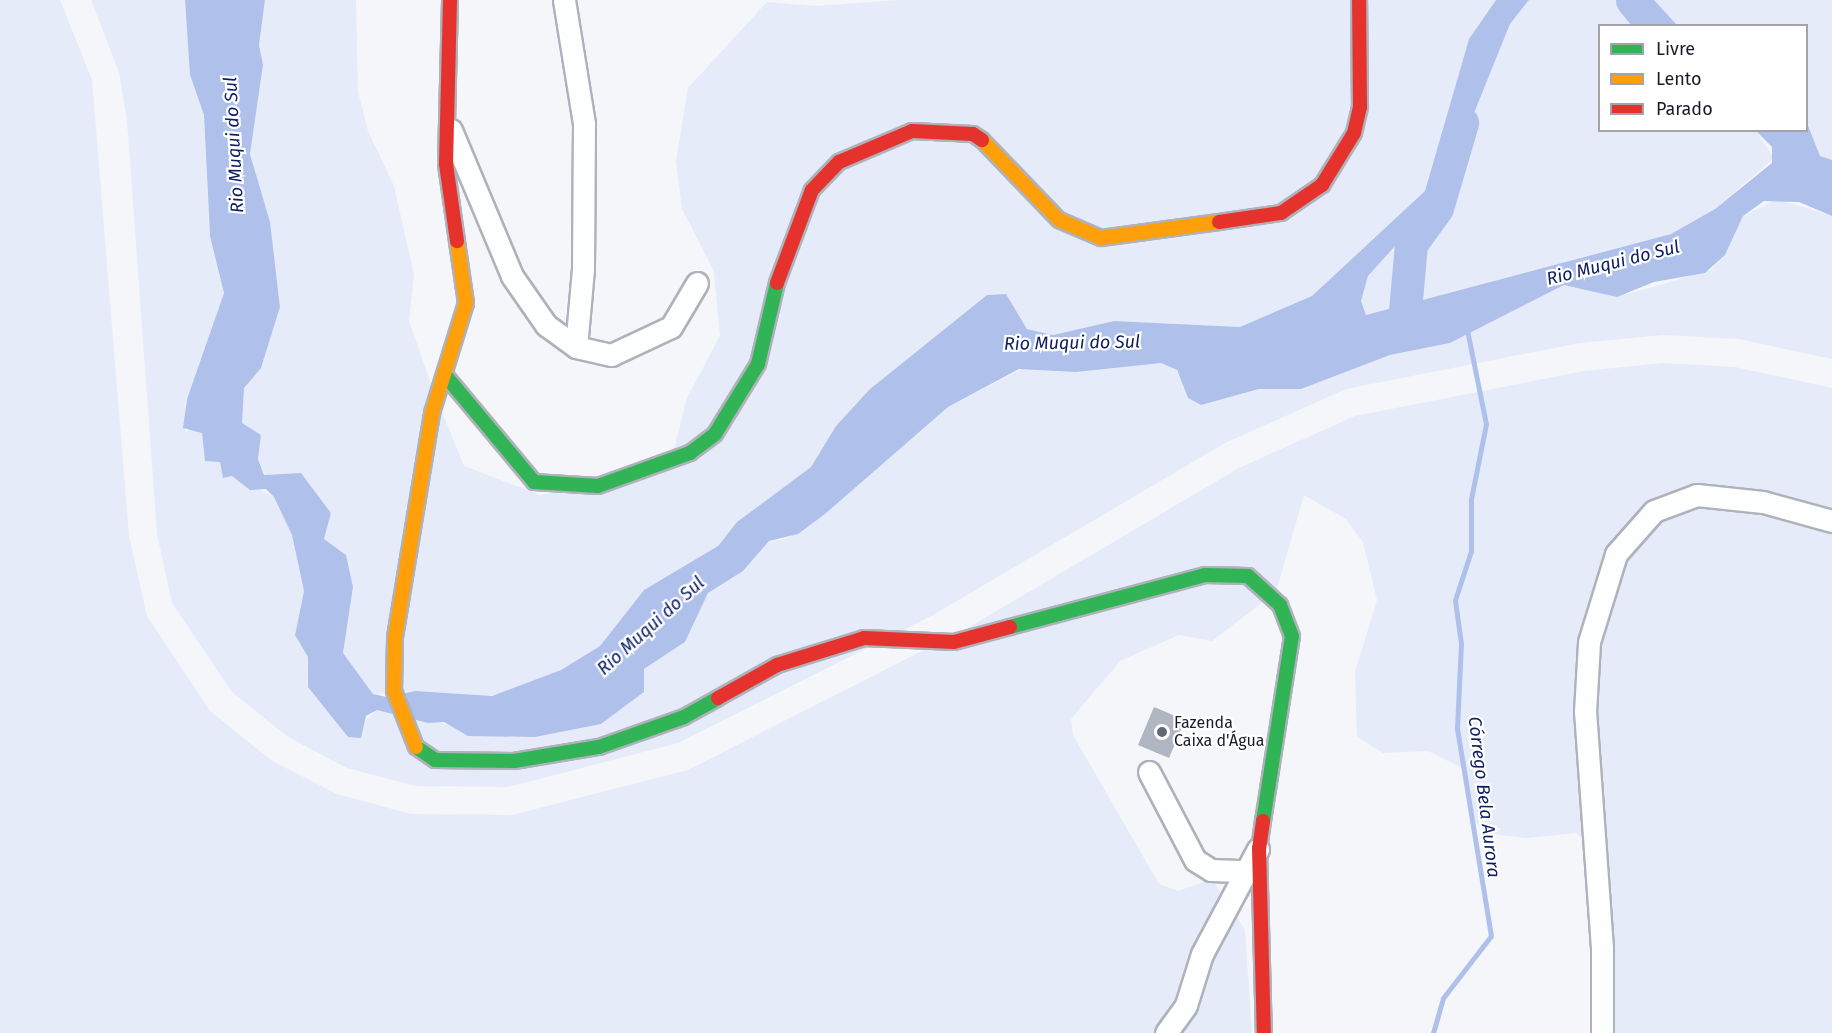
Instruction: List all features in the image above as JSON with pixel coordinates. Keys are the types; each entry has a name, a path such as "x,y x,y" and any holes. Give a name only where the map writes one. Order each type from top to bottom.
{"street":[{"path":"450,0 446,164 466,303 432,413 395,637 394,691 403,724 418,752 435,760 514,761 599,747 684,717 777,665 864,638 911,636 954,642 1206,575 1248,576 1280,605 1292,636 1259,848 1264,1033"},
{"path":"564,0 584,124 583,269 576,347"},
{"path":"445,375 534,482 598,486 690,453 715,434 758,364 781,267 812,190 839,162 873,143 912,131 973,134 995,149 1059,220 1101,238 1281,213 1322,186 1354,133 1360,106 1359,0"},
{"path":"448,121 512,276 546,325 576,347 611,355 672,327 697,283"},
{"path":"1602,1033 1602,948 1586,712 1588,642 1616,554 1654,511 1696,495 1763,502 1832,521"},
{"path":"1149,772 1195,860 1211,870 1247,871"},
{"path":"1166,1033 1186,1005 1202,954 1259,848"}],"shaded area":[{"path":"0,0 60,0 92,80 129,536 147,616 210,711 272,761 337,794 411,814 512,815 688,770 971,626 1239,468 1355,416 1584,371 1663,363 1735,367 1832,388 1832,1033 1614,1033 1595,903 1597,851 1576,833 1527,838 1485,833 1472,818 1462,768 1428,751 1383,753 1357,737 1355,672 1377,600 1363,542 1346,519 1304,495 1276,592 1212,641 1179,635 1120,661 1071,719 1073,735 1159,884 1178,891 1212,879 1245,930 1252,1033 0,1033"},
{"path":"91,0 185,0 190,75 204,115 209,227 224,293 185,404 185,432 195,427 202,433 205,459 220,462 224,478 232,476 274,497 292,535 304,591 295,635 308,657 307,685 348,737 377,710 513,737 601,724 644,692 644,669 685,642 708,593 743,571 769,541 786,539 825,514 948,407 1024,368 1161,363 1176,370 1188,398 1201,405 1259,389 1301,389 1390,355 1450,343 1564,285 1628,294 1711,270 1725,255 1743,216 1777,199 1832,216 1832,359 1739,339 1663,335 1580,343 1346,389 1225,443 933,615 678,743 508,787 416,786 347,768 288,737 232,692 172,603 157,534 127,120 119,72"},
{"path":"265,0 356,0 358,92 368,131 394,186 414,275 409,321 435,395 464,466 540,495 670,466 687,398 720,336 714,271 682,209 676,161 688,88 767,2 814,6 900,0 1496,0 1469,39 1425,191 1325,289 1264,321 1240,327 1114,321 1053,335 1027,329 1006,294 987,295 870,389 811,467 737,522 718,546 644,590 600,646 561,670 501,694 474,697 415,691 373,694 343,653 353,587 346,555 324,539 331,513 301,473 265,475 258,459 261,435 241,423 244,388 261,368 280,303 268,215 250,154 263,65 259,45"},
{"path":"1529,0 1644,0 1663,24 1598,24 1598,132 1757,132 1774,158 1715,209 1671,234 1366,315 1361,301 1368,276 1444,188 1510,24"},
{"path":"1654,0 1832,0 1832,160 1820,157 1808,126 1808,24 1676,24"}],"water":[{"path":"185,0 265,0 259,45 263,65 250,154 270,222 280,307 261,368 244,388 242,423 261,435 258,459 264,475 301,473 331,513 324,539 346,555 353,587 343,653 373,694 387,697 415,691 492,696 561,670 600,646 644,590 718,546 737,522 811,467 836,426 870,389 987,295 1006,294 1027,329 1053,335 1114,321 1240,327 1312,296 1425,191 1469,39 1496,0 1529,0 1510,24 1441,195 1368,276 1361,301 1366,315 1671,234 1715,209 1772,163 1772,147 1757,132 1808,132 1808,126 1820,156 1832,160 1832,216 1799,202 1764,201 1743,216 1725,255 1705,273 1654,282 1617,297 1564,285 1450,343 1390,355 1301,389 1259,389 1201,405 1188,398 1177,370 1161,363 1076,372 1019,369 948,407 825,514 798,534 769,541 743,571 708,593 685,642 644,669 644,692 601,724 535,737 468,736 444,722 428,723 377,710 366,716 361,738 348,737 308,687 308,657 295,635 304,591 292,535 274,497 266,489 250,490 232,476 223,478 220,462 205,461 202,433 183,428 187,399 224,293 210,236 204,115 190,75"},
{"path":"1644,0 1654,0 1676,24 1663,24"}],"building":[{"name":"Fazenda Caixa d'Água","path":"1154,707 1185,720 1169,758 1138,745"}],"waterway":[{"name":"Rio Muqui do Sul","path":"1632,0 1651,24"},
{"name":"Rio Muqui do Sul","path":"1405,311 1411,244 1437,208 1462,123"},
{"name":"Córrego Bela Aurora","path":"1433,1033 1443,998 1491,936 1457,728 1461,644 1455,600 1471,551 1471,499 1486,424 1467,330"}],"traffic: fast":[{"path":"445,375 534,482 598,486 690,453 715,434 758,364 777,283"},
{"path":"1010,627 1205,575 1248,576 1280,605 1292,636 1263,821"},
{"path":"416,747 435,760 514,761 599,747 684,717 718,698"}],"traffic: slow":[{"path":"982,140 1059,220 1101,238 1219,222"},
{"path":"416,747 394,691 395,637 432,413 466,303 457,241"}],"traffic: jam":[{"path":"450,0 446,164 457,241"},
{"path":"1219,222 1281,213 1322,185 1354,133 1360,107 1359,0"},
{"path":"777,283 812,190 839,162 912,131 973,134 982,140"},
{"path":"718,698 777,665 864,638 954,642 1010,627"},
{"path":"1263,821 1259,848 1264,1033"}],"place":[{"name":"Fazenda Caixa d'Água","path":"1162,732"}]}
